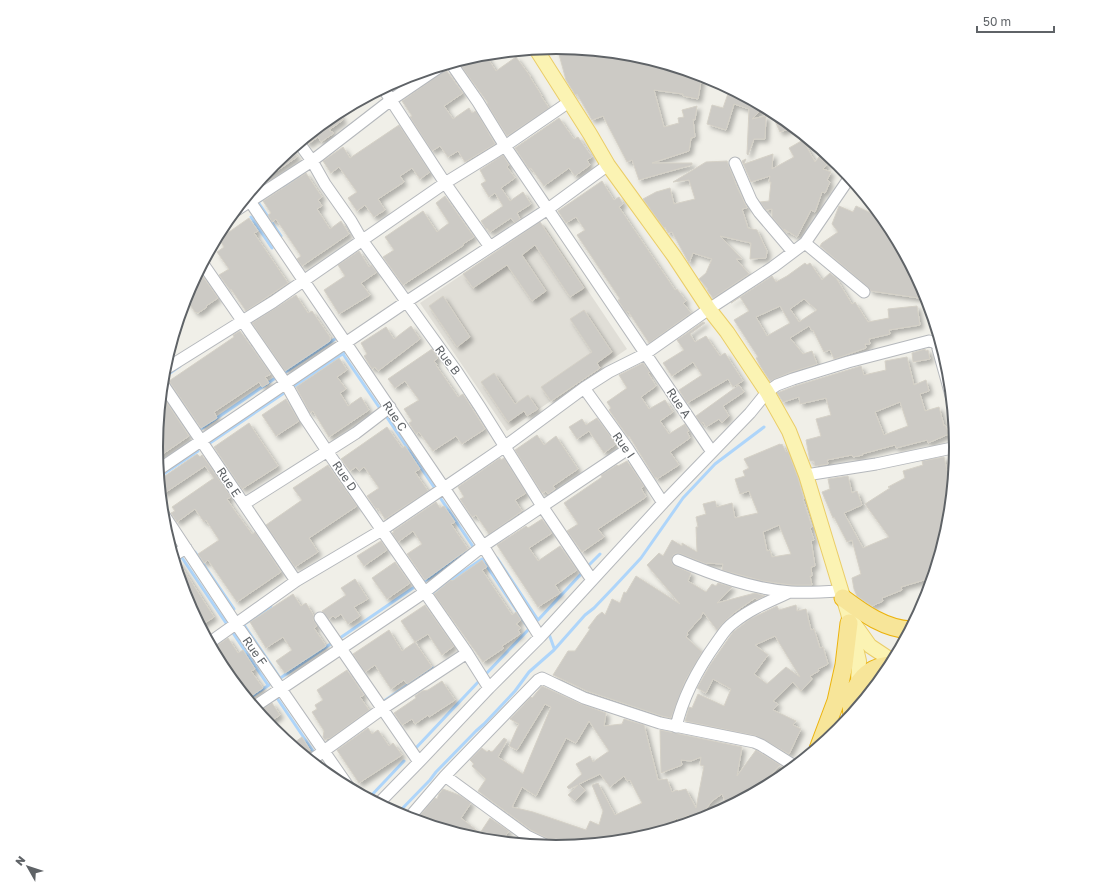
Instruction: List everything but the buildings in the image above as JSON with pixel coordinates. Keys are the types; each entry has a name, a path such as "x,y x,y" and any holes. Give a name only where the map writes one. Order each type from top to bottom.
{"highway":[{"path":"822,738 836,701 844,665 845,606 889,626 905,630"},
{"path":"851,708 852,698 858,683 864,675 884,666"}],"main road":[{"path":"540,55 608,164 674,256 709,309 727,332 766,392 789,431 806,475 845,606 859,661 858,683"},
{"path":"845,606 870,646 889,658"}],"street":[{"name":"Rue A","path":"454,67 478,102 505,146 712,452"},
{"path":"255,195 312,161 391,100 425,77"},
{"path":"386,93 445,183 490,247"},
{"path":"172,365 273,302 445,183 505,146 569,102"},
{"name":"Rue B","path":"303,147 362,240 461,378 542,506 592,580"},
{"path":"735,163 740,176 759,212 793,252"},
{"path":"164,466 406,302 548,209 608,164"},
{"path":"214,640 296,581 382,530 444,488 504,447 584,388 609,372 645,354 793,252 805,243 846,182"},
{"name":"Rue C","path":"250,201 483,546 540,637"},
{"path":"805,243 864,292"},
{"name":"Rue D","path":"206,269 286,384 305,418 327,451 467,653 489,688"},
{"path":"382,800 540,637 663,503 750,413 766,392 777,385 793,379 848,362 929,340 937,345"},
{"name":"Rue I","path":"584,388 628,449 663,503"},
{"name":"Rue E","path":"167,390 296,581"},
{"path":"244,504 356,433 390,407"},
{"path":"806,475 876,464 950,448"},
{"path":"258,704 425,592 483,546 628,449"},
{"name":"Rue F","path":"171,526 236,624 342,777"},
{"path":"177,553 186,548"},
{"path":"678,560 710,574 746,584 790,592 845,606"},
{"path":"676,727 692,683 711,650 728,627 751,611 790,592"},
{"path":"320,618 419,762"},
{"path":"314,758 382,709 467,653"},
{"path":"413,814 445,776 538,680 542,678 584,698 676,727 754,742 791,764"},
{"path":"445,776 527,836 536,840"}],"shaded area":[{"path":"540,222 546,228 627,349 507,431 420,303"}],"waterway":[{"path":"283,186 299,176"},
{"path":"258,202 263,199"},
{"path":"258,202 281,236"},
{"path":"251,217 272,248"},
{"path":"284,373 335,339"},
{"path":"290,389 344,353"},
{"path":"343,354 381,410"},
{"path":"171,373 180,366"},
{"path":"197,430 198,431 274,379"},
{"path":"207,445 284,393"},
{"path":"386,416 436,490"},
{"path":"402,809 515,691 529,672 554,650 585,615 594,608 641,558 683,498 715,464 764,427"},
{"path":"164,474 198,451"},
{"path":"441,499 474,548"},
{"path":"176,549 228,626"},
{"path":"195,552 234,609"},
{"path":"422,583 467,552"},
{"path":"587,567 600,554"},
{"path":"497,558 538,620 583,572"},
{"path":"432,593 482,559 529,629 484,676"},
{"path":"340,638 416,586"},
{"path":"246,623 271,607"},
{"path":"242,622 280,678"},
{"path":"231,630 268,685"},
{"path":"549,634 554,648"},
{"path":"279,679 332,643"},
{"path":"381,703 433,668"},
{"path":"414,750 480,680"},
{"path":"252,696 269,685"},
{"path":"275,699 277,698 315,754"},
{"path":"372,795 404,761"}]}
